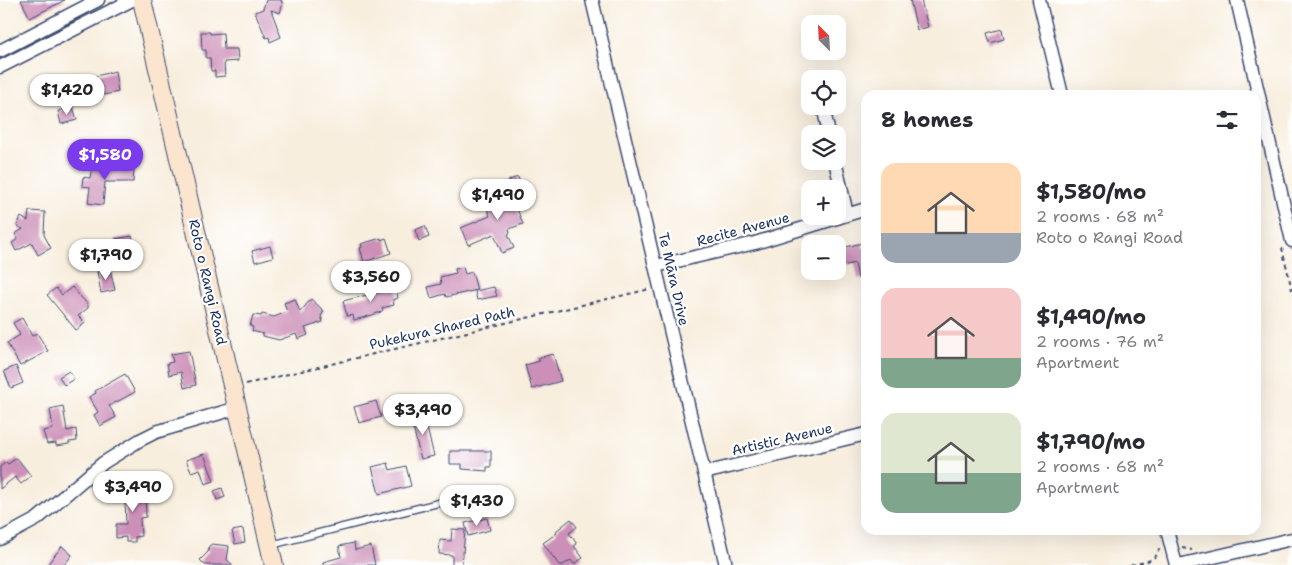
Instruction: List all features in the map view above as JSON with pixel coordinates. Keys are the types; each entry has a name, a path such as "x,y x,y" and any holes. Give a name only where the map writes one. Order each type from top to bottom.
{"street":[{"path":"0,51 98,0"},
{"path":"0,67 132,0"},
{"name":"Roto o Rangi Road","path":"142,0 274,565"},
{"name":"Te Māra Drive","path":"592,0 726,565"},
{"path":"1039,0 1061,90"},
{"path":"1237,0 1255,90"},
{"path":"1261,119 1292,241"},
{"path":"837,170 847,214"},
{"name":"Recite Avenue","path":"656,266 756,243 861,210"},
{"path":"0,539 37,519 103,463 140,440 156,432 237,408"},
{"name":"Artistic Avenue","path":"704,473 861,435"},
{"path":"1168,535 1177,565 1292,539"}],"lane":[{"path":"269,546 486,491"}],"path":[{"name":"Pukekura Shared Path","path":"238,386 650,289"},
{"path":"1131,565 1155,558 1160,545"}],"building":[{"path":"21,0 65,0 30,18"},
{"path":"266,0 282,0 281,2 283,3 280,13 271,10 281,37 270,42 269,37 266,38 255,12 263,9"},
{"path":"910,0 921,0 928,27 917,30"},
{"path":"1002,29 1004,39 990,43 987,33"},
{"path":"201,32 210,32 210,34 223,33 224,49 237,49 238,61 224,62 225,76 215,77 215,71 211,71 210,58 206,58 206,50 202,50"},
{"path":"115,71 118,92 104,95 103,91 85,93 82,80"},
{"path":"73,107 77,120 61,124 58,111"},
{"path":"92,166 134,170 133,182 105,182 103,205 88,203 90,187 82,186 83,177 90,178"},
{"path":"518,177 524,196 513,199 523,224 509,229 510,233 508,234 514,248 502,253 494,234 468,245 461,228 490,216 487,208 512,198 508,182"},
{"path":"29,211 45,212 44,235 51,248 38,255 32,243 16,251 12,243 18,239 15,234 23,229 17,226 21,217 28,221"},
{"path":"425,226 429,237 419,241 415,230"},
{"path":"132,236 136,255 111,261 109,251 117,249 115,239"},
{"path":"381,238 381,240 386,238 391,253 364,262 360,248 362,247 361,244"},
{"path":"861,243 861,278 858,279 855,263 846,265 846,247"},
{"path":"270,246 273,257 255,262 252,251"},
{"path":"463,267 465,274 472,272 477,290 446,297 445,294 431,298 428,287 441,284 440,277 456,273 455,269"},
{"path":"110,269 115,290 101,293 97,272"},
{"path":"388,285 389,289 396,288 398,298 393,300 394,305 382,308 381,312 354,320 353,315 347,316 343,301 379,292 378,288"},
{"path":"72,287 88,305 88,308 78,316 85,323 76,330 47,295 56,288 62,295"},
{"path":"494,287 497,296 477,300 475,291"},
{"path":"295,299 300,312 311,299 324,311 321,316 323,322 305,328 308,335 298,339 296,334 279,340 252,331 253,327 250,326 253,315 261,316 262,314 274,317 287,312 284,303"},
{"path":"22,318 32,336 37,333 48,351 20,366 7,343 20,335 13,323"},
{"path":"189,351 196,385 184,388 181,372 169,375 167,363 173,362 171,354"},
{"path":"553,354 561,381 532,389 525,365 540,361 538,358"},
{"path":"16,366 23,383 11,388 4,371"},
{"path":"69,371 74,379 64,385 59,377"},
{"path":"125,374 135,392 109,406 116,417 100,426 94,415 98,412 89,397 96,393 95,391"},
{"path":"376,401 381,417 359,423 354,407"},
{"path":"63,406 67,431 76,429 77,441 56,446 56,443 47,444 43,431 53,429 50,409"},
{"path":"400,411 404,420 394,424 390,415"},
{"path":"430,414 432,422 426,424 434,456 421,459 411,420"},
{"path":"450,451 491,451 491,467 487,467 487,471 462,469 462,464 450,464"},
{"path":"204,454 214,481 205,484 200,469 191,472 186,460"},
{"path":"17,458 31,476 21,484 15,477 0,489 0,467 6,462 8,464"},
{"path":"388,463 390,470 406,466 411,486 379,494 372,467"},
{"path":"145,483 146,517 140,518 141,536 135,537 135,542 126,542 126,537 116,538 116,524 126,524 125,500 128,500 130,484"},
{"path":"222,488 225,497 217,500 214,491"},
{"path":"487,518 490,530 468,536 465,523"},
{"path":"571,519 577,527 569,533 577,544 574,546 583,558 574,564 571,560 563,565 559,565 543,543 557,533 556,531"},
{"path":"243,529 245,542 235,544 232,531"},
{"path":"452,529 465,530 462,565 452,565 452,555 439,554 440,540 451,541"},
{"path":"354,543 355,550 371,546 375,565 323,565 323,562 341,557 339,546"},
{"path":"212,544 229,546 227,560 233,565 205,565 200,560 208,552 209,546"},
{"path":"62,546 72,555 64,565 47,565"}]}
